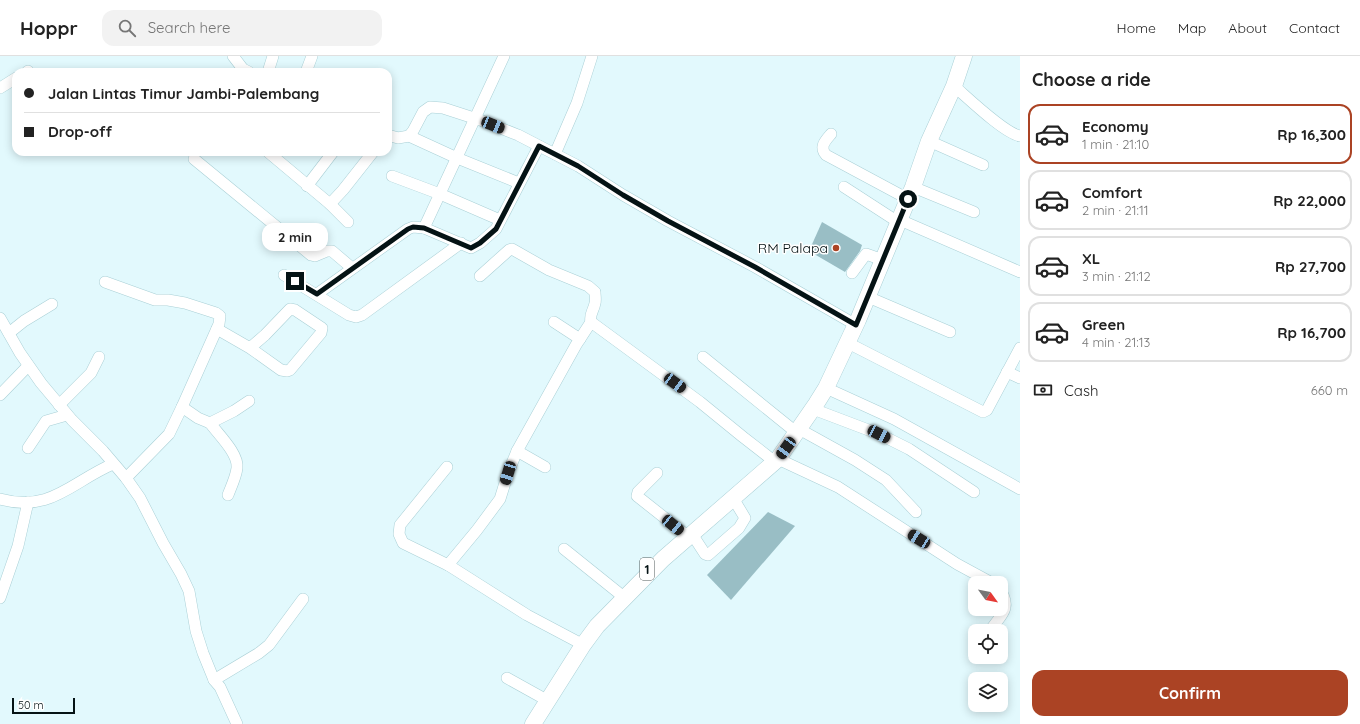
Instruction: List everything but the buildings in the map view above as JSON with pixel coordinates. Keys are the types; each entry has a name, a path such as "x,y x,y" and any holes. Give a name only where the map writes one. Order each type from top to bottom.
{"highway":[{"name":"1","path":"533,724 583,645 597,626 688,534 734,498 774,458 796,433 813,409 826,388 868,297 910,193 929,141 954,86 964,56"},
{"name":"1","path":"527,724 578,642 592,624 620,594 774,458"}],"street":[{"path":"233,56 242,68"},
{"path":"269,68 273,56"},
{"path":"308,68 312,56"},
{"path":"424,228 504,56"},
{"path":"555,154 577,103 592,56"},
{"path":"0,88 12,80"},
{"path":"954,86 1011,133 1020,136"},
{"path":"409,136 423,112 430,107 443,108 518,135 555,154 662,217 755,267 856,325"},
{"path":"831,134 822,147 822,150 826,156 910,193 974,212"},
{"path":"392,136 398,138 409,136 457,158 520,183"},
{"path":"929,141 983,165"},
{"path":"317,294 352,268 413,227 424,228 471,248 480,243 496,229 539,146"},
{"path":"282,156 307,186 330,204 348,222"},
{"path":"307,186 330,156"},
{"path":"330,204 370,156"},
{"path":"194,159 311,255 315,256 327,250 332,251 352,268"},
{"path":"392,176 440,194 500,220"},
{"path":"844,187 899,221 1020,272"},
{"path":"284,275 349,315 356,317 362,315 461,243"},
{"path":"448,565 500,499 517,451 591,322 590,317 595,303 595,292 588,286 549,270 512,249 480,276"},
{"path":"852,273 866,254 883,260"},
{"path":"105,282 155,300 168,300 185,303 216,313 220,316 219,324 169,434 126,478"},
{"path":"868,297 950,332"},
{"path":"9,333 24,321 52,304"},
{"path":"216,329 250,348 281,370 287,371 290,370 321,333 322,328 295,310 290,309 250,348"},
{"path":"0,318 28,366 67,415 103,451 126,478 151,518 189,591 196,631 203,653 214,680 220,687 237,724"},
{"path":"554,322 580,339"},
{"path":"591,322 700,402 743,437 774,458 838,487 957,564 979,576"},
{"path":"848,343 983,412 987,411 1020,348"},
{"path":"59,405 91,373 99,357"},
{"path":"703,357 796,433 855,460 886,480 916,512"},
{"path":"0,395 28,366"},
{"path":"1007,372 1020,378"},
{"path":"826,388 894,419 1020,489"},
{"path":"210,423 234,411 249,401"},
{"path":"182,407 198,418 210,423 234,454 237,468 228,495"},
{"path":"813,409 885,437 909,450 974,492"},
{"path":"28,448 46,421 67,415"},
{"path":"517,451 545,467"},
{"path":"0,499 22,503 49,499 59,495 100,470 113,464"},
{"path":"447,467 400,525 399,534 403,543 448,565 527,615 578,642"},
{"path":"657,473 637,493 637,496 688,534 705,554 708,555 739,528 745,518 734,498"},
{"path":"0,598 18,546 28,502"},
{"path":"564,549 620,594"},
{"path":"214,680 259,653 269,645 303,599"},
{"path":"507,678 543,698"}],"place":[{"name":"RM Palapa","path":"836,248"}],"route":[{"path":"295,281 317,294 408,229 418,226 471,248 487,238 496,229 539,146 578,166 623,195 668,221 755,267 856,325 908,199"}]}
